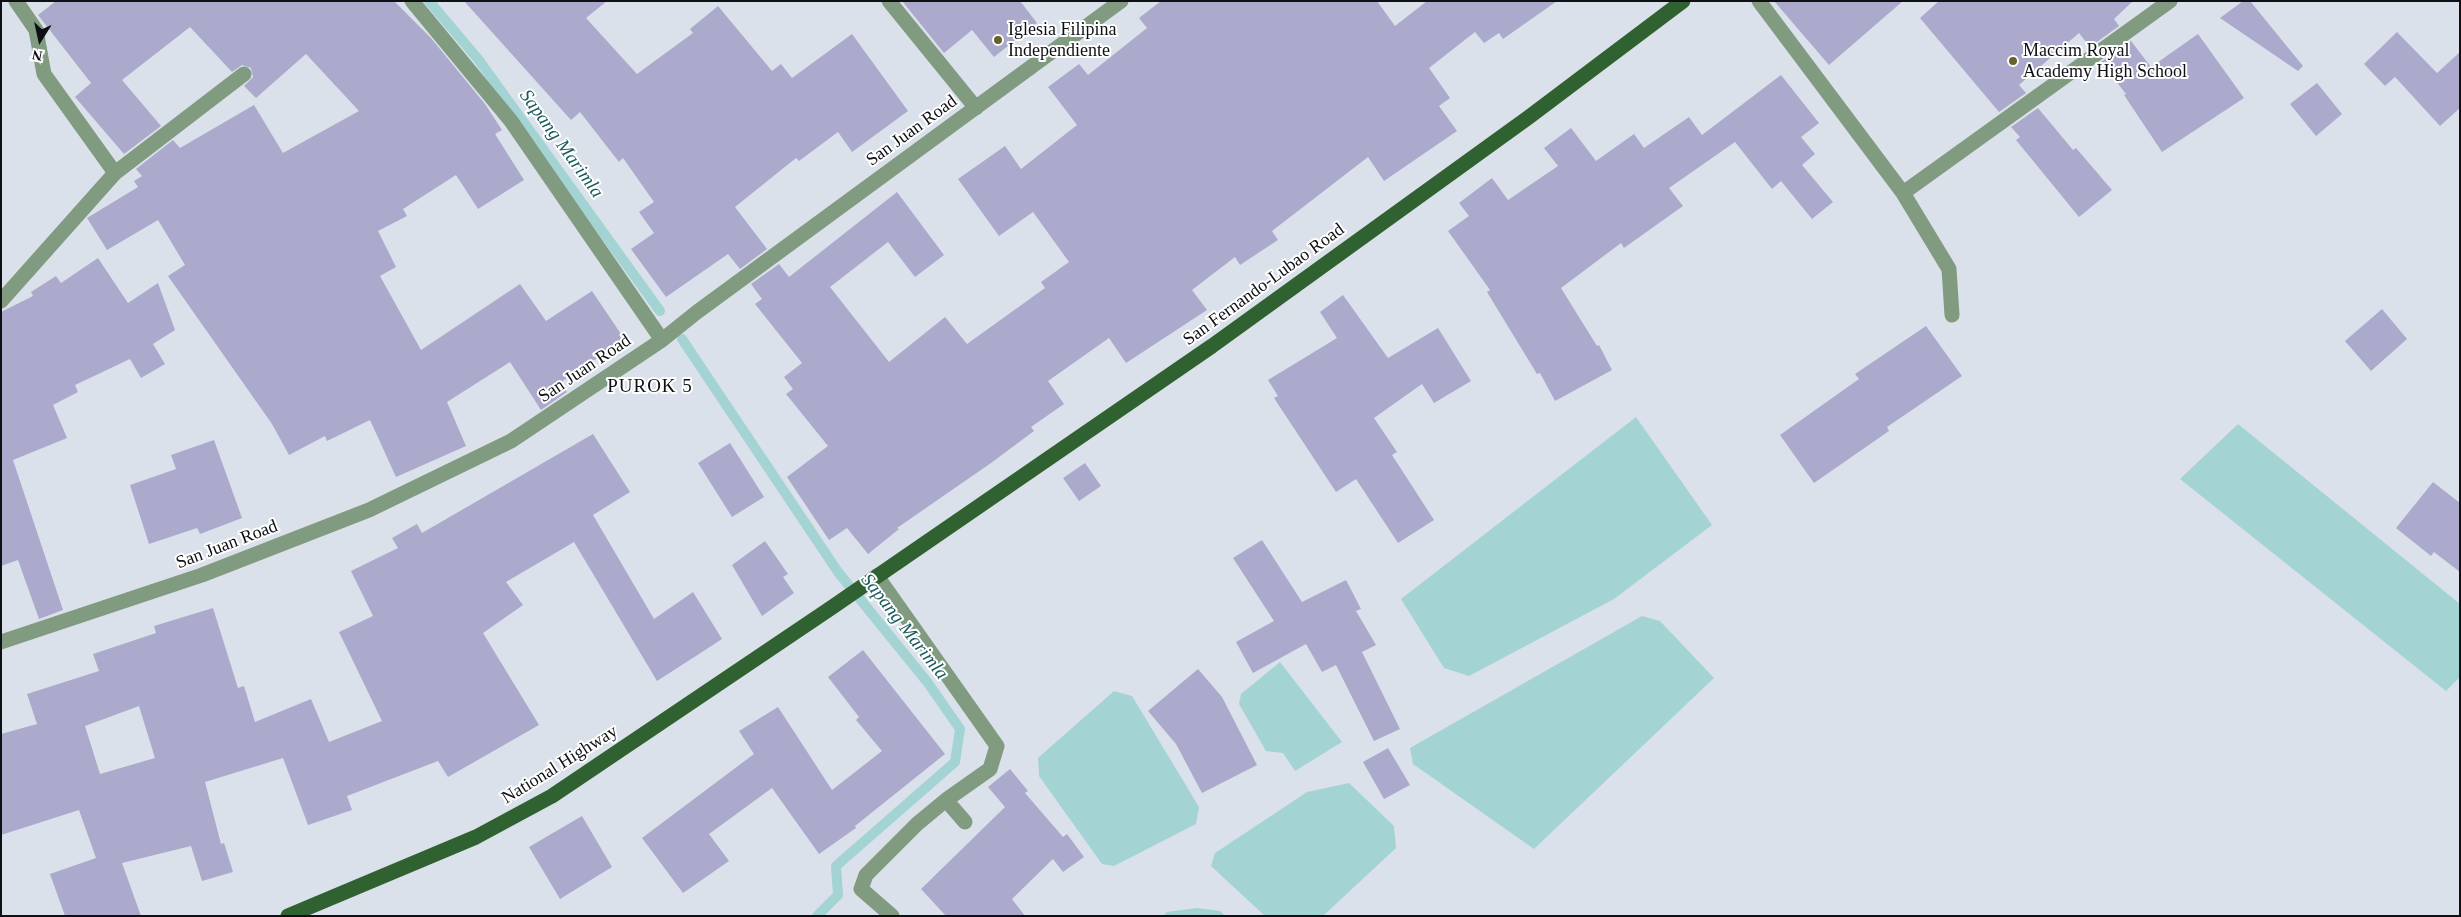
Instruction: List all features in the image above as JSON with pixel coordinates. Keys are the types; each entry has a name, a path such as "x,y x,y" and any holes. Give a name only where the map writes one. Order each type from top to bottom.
{"main road":[{"name":"San Fernando-Lubao Road","path":"860,588 1212,346 1529,117 1683,1"},
{"name":"National Highway","path":"288,916 476,837 552,796 860,588"}],"street":[{"path":"16,1 36,30 44,74 115,173"},
{"path":"412,1 511,121 662,340"},
{"path":"889,1 976,108"},
{"name":"San Juan Road","path":"1,642 202,575 369,510 511,441 662,340 697,312 1121,1"},
{"path":"1759,1 1903,193 1949,269 1952,315"},
{"path":"1903,193 2170,1"},
{"path":"1,301 115,173 244,74"},
{"path":"877,576 997,746 990,769 946,800 917,824 866,875 861,889 892,916"},
{"path":"946,800 965,822"}],"shaded area":[{"path":"1636,417 1712,525 1614,599 1469,676 1444,668 1401,599"},
{"path":"2238,424 2460,604 2460,677 2446,691 2180,479"},
{"path":"1642,616 1660,621 1714,678 1534,849 1413,764 1410,748"},
{"path":"1280,662 1342,742 1295,771 1283,753 1266,751 1239,704 1241,694"},
{"path":"1114,691 1132,696 1199,807 1196,824 1114,866 1102,864 1039,776 1038,758"},
{"path":"1349,783 1394,826 1396,848 1323,916 1265,916 1211,866 1215,853 1307,792"},
{"path":"1197,908 1220,911 1225,916 1163,916 1167,912"}],"building":[{"path":"56,1 394,1 431,38 485,104 502,130 495,134 524,180 478,209 456,175 403,209 407,216 378,231 396,267 380,276 421,350 520,284 546,321 592,291 625,340 561,382 567,392 541,410 510,362 447,402 466,446 396,477 370,420 327,441 325,436 289,455 272,424 168,276 185,265 158,220 107,250 87,218 138,187 134,181 142,176 136,169 173,140 180,148 254,105 283,153 359,111 306,54 256,98 244,86 253,77 251,68 242,65 232,72 190,27 122,80 161,126 124,154 75,97 91,83 38,15"},
{"path":"464,1 607,1 586,18 637,74 693,33 690,29 718,6 772,71 781,64 792,78 852,34 908,111 852,152 838,132 799,161 796,158 735,207 767,249 740,269 728,254 666,297 631,249 654,233 639,212 654,202 623,158 619,162 580,112 571,120"},
{"path":"902,1 1020,1 1037,23 994,57 972,30 944,53"},
{"path":"1161,1 1377,1 1395,26 1427,1 1557,1 1503,39 1499,33 1484,43 1475,32 1429,68 1450,98 1439,106 1457,131 1384,181 1368,157 1272,231 1278,240 1240,265 1235,257 1192,290 1207,310 1126,363 1109,338 1048,381 1064,404 1031,427 1034,431 897,528 899,529 868,554 847,528 829,540 787,477 828,446 786,394 793,389 784,377 802,363 755,304 762,299 751,284 779,264 789,277 897,192 944,255 915,277 888,242 830,287 889,362 945,317 967,344 1045,288 1041,282 1069,262 1033,212 999,236 958,179 1005,146 1021,169 1077,125 1048,87 1079,64 1088,75 1147,28 1139,18"},
{"path":"1774,1 1903,1 1829,65"},
{"name":"Maccim Royal Academy High School","path":"1939,1 2133,1 2114,19 2119,26 2090,47 2079,33 2019,85 2026,93 1999,112 1920,18"},
{"path":"2243,1 2250,1 2303,66 2298,71 2220,18"},
{"path":"2397,32 2437,73 2460,52 2460,108 2440,126 2395,77 2385,86 2364,64"},
{"path":"2198,34 2244,98 2162,152 2124,95 2126,94 2101,62 2131,41 2151,67"},
{"path":"1781,75 1819,123 1801,137 1815,154 1802,165 1833,202 1812,219 1781,181 1772,189 1735,142 1669,188 1683,206 1624,248 1621,243 1561,288 1597,346 1599,345 1612,370 1555,401 1540,373 1537,374 1487,292 1490,290 1448,231 1469,216 1459,203 1492,178 1508,200 1558,166 1544,148 1571,128 1596,161 1634,134 1644,148 1689,117 1702,135"},
{"path":"2317,83 2342,114 2316,136 2290,104"},
{"path":"2038,108 2073,150 2076,148 2112,190 2079,217 2016,140 2020,137 2011,127"},
{"path":"98,258 128,303 158,283 175,330 153,344 165,364 141,378 130,359 75,385 78,392 53,405 67,438 13,460 63,610 39,619 18,560 1,566 1,312 33,296 31,292 56,276 61,283"},
{"path":"1343,295 1388,358 1438,328 1471,381 1434,403 1422,384 1374,418 1397,452 1392,455 1434,520 1398,543 1356,479 1336,492 1274,398 1278,396 1268,380 1337,338 1320,312"},
{"path":"2382,309 2407,339 2371,371 2345,341"},
{"path":"1926,326 1962,376 1887,427 1889,431 1814,483 1780,435 1859,379 1855,374"},
{"path":"593,434 630,492 593,515 654,619 693,592 722,639 657,681 574,542 506,582 523,605 483,633 539,725 448,777 438,761 347,796 352,810 308,825 283,758 205,782 221,844 224,843 233,872 202,881 191,846 122,863 141,916 65,916 50,874 96,858 79,810 1,835 1,734 37,724 27,694 99,671 93,654 156,633 154,626 213,608 238,688 244,686 255,722 311,699 329,742 382,721 339,632 373,616 351,571 398,548 392,538 417,524 422,533","holes":["139,706 155,758 100,774 85,726"]},
{"path":"214,440 242,518 200,534 197,528 149,544 130,485 176,469 171,455"},
{"path":"730,443 764,497 732,517 698,463"},
{"path":"1085,463 1101,486 1079,501 1063,478"},
{"path":"2433,482 2460,503 2460,572 2434,552 2431,556 2396,528"},
{"path":"1262,540 1302,602 1346,580 1361,609 1356,611 1376,645 1362,652 1400,729 1374,741 1336,665 1322,672 1306,644 1253,673 1236,642 1274,621 1233,558"},
{"path":"765,541 788,574 783,577 794,593 762,616 732,565"},
{"path":"863,650 945,754 855,826 856,828 819,854 772,788 709,834 729,861 683,893 642,838 754,754 739,731 778,707 832,790 882,751 856,720 859,717 828,677"},
{"path":"1198,669 1222,697 1257,765 1202,793 1176,744 1148,711"},
{"path":"1388,748 1410,785 1384,799 1363,762"},
{"path":"1010,769 1028,791 1025,793 1063,837 1067,834 1084,857 1063,872 1053,859 1012,899 1025,916 946,916 921,889 1005,807 988,787"},
{"path":"582,816 612,867 560,899 529,847"}],"waterway":[{"name":"Sapang Marimla","path":"429,1 478,59 660,311"},
{"name":"Sapang Marimla","path":"682,339 838,572 928,683 960,729 955,762 836,866 838,895 817,916"}],"place":[{"name":"Iglesia Filipina Independiente","path":"998,40"},
{"name":"Maccim Royal Academy High School","path":"2013,61"}],"district":[{"name":"PUROK 5","path":"650,387"}]}
